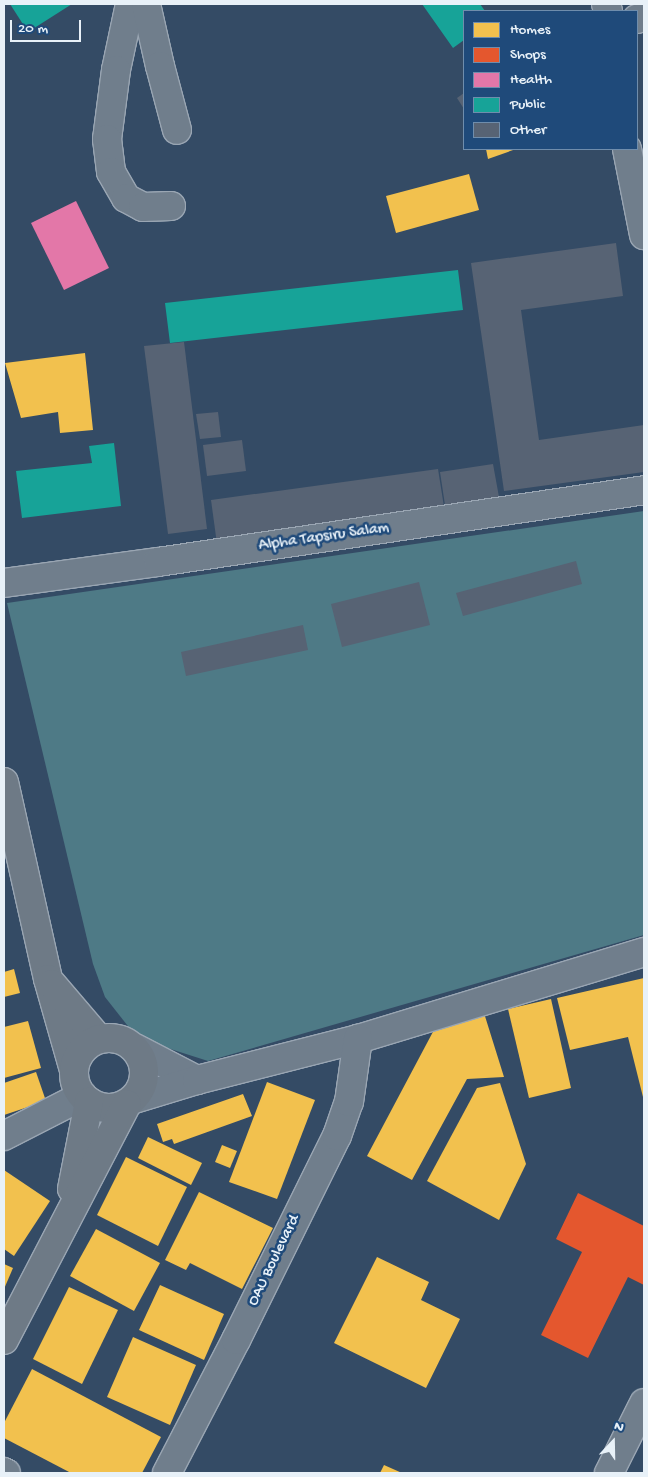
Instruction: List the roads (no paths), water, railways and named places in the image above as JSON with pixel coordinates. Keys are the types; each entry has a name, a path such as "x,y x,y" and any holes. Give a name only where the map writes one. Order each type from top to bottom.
{"highway":[{"path":"4,782 12,857 74,1070"},
{"path":"48,979 99,1039"},
{"path":"4,1340 67,1215 130,1101 144,1080 145,1068 142,1057 135,1048 124,1041 112,1037 99,1039 84,1047 75,1062 74,1080 86,1099 104,1108 120,1107 130,1101"},
{"path":"67,1215 86,1099"}],"street":[{"path":"130,4 116,70 107,139 110,172 126,198 143,207 171,206"},
{"path":"146,4 177,130"},
{"path":"627,150 644,235"},
{"name":"Alpha Tapsiru Salam","path":"4,583 644,490"},
{"path":"130,1101 197,1080 358,1039 644,952"},
{"name":"OAU Boulevard","path":"167,1473 236,1340 337,1136 349,1102 358,1039"},
{"path":"135,1048 197,1080"},
{"path":"4,1136 86,1099"},
{"path":"609,1473 644,1403"}]}
